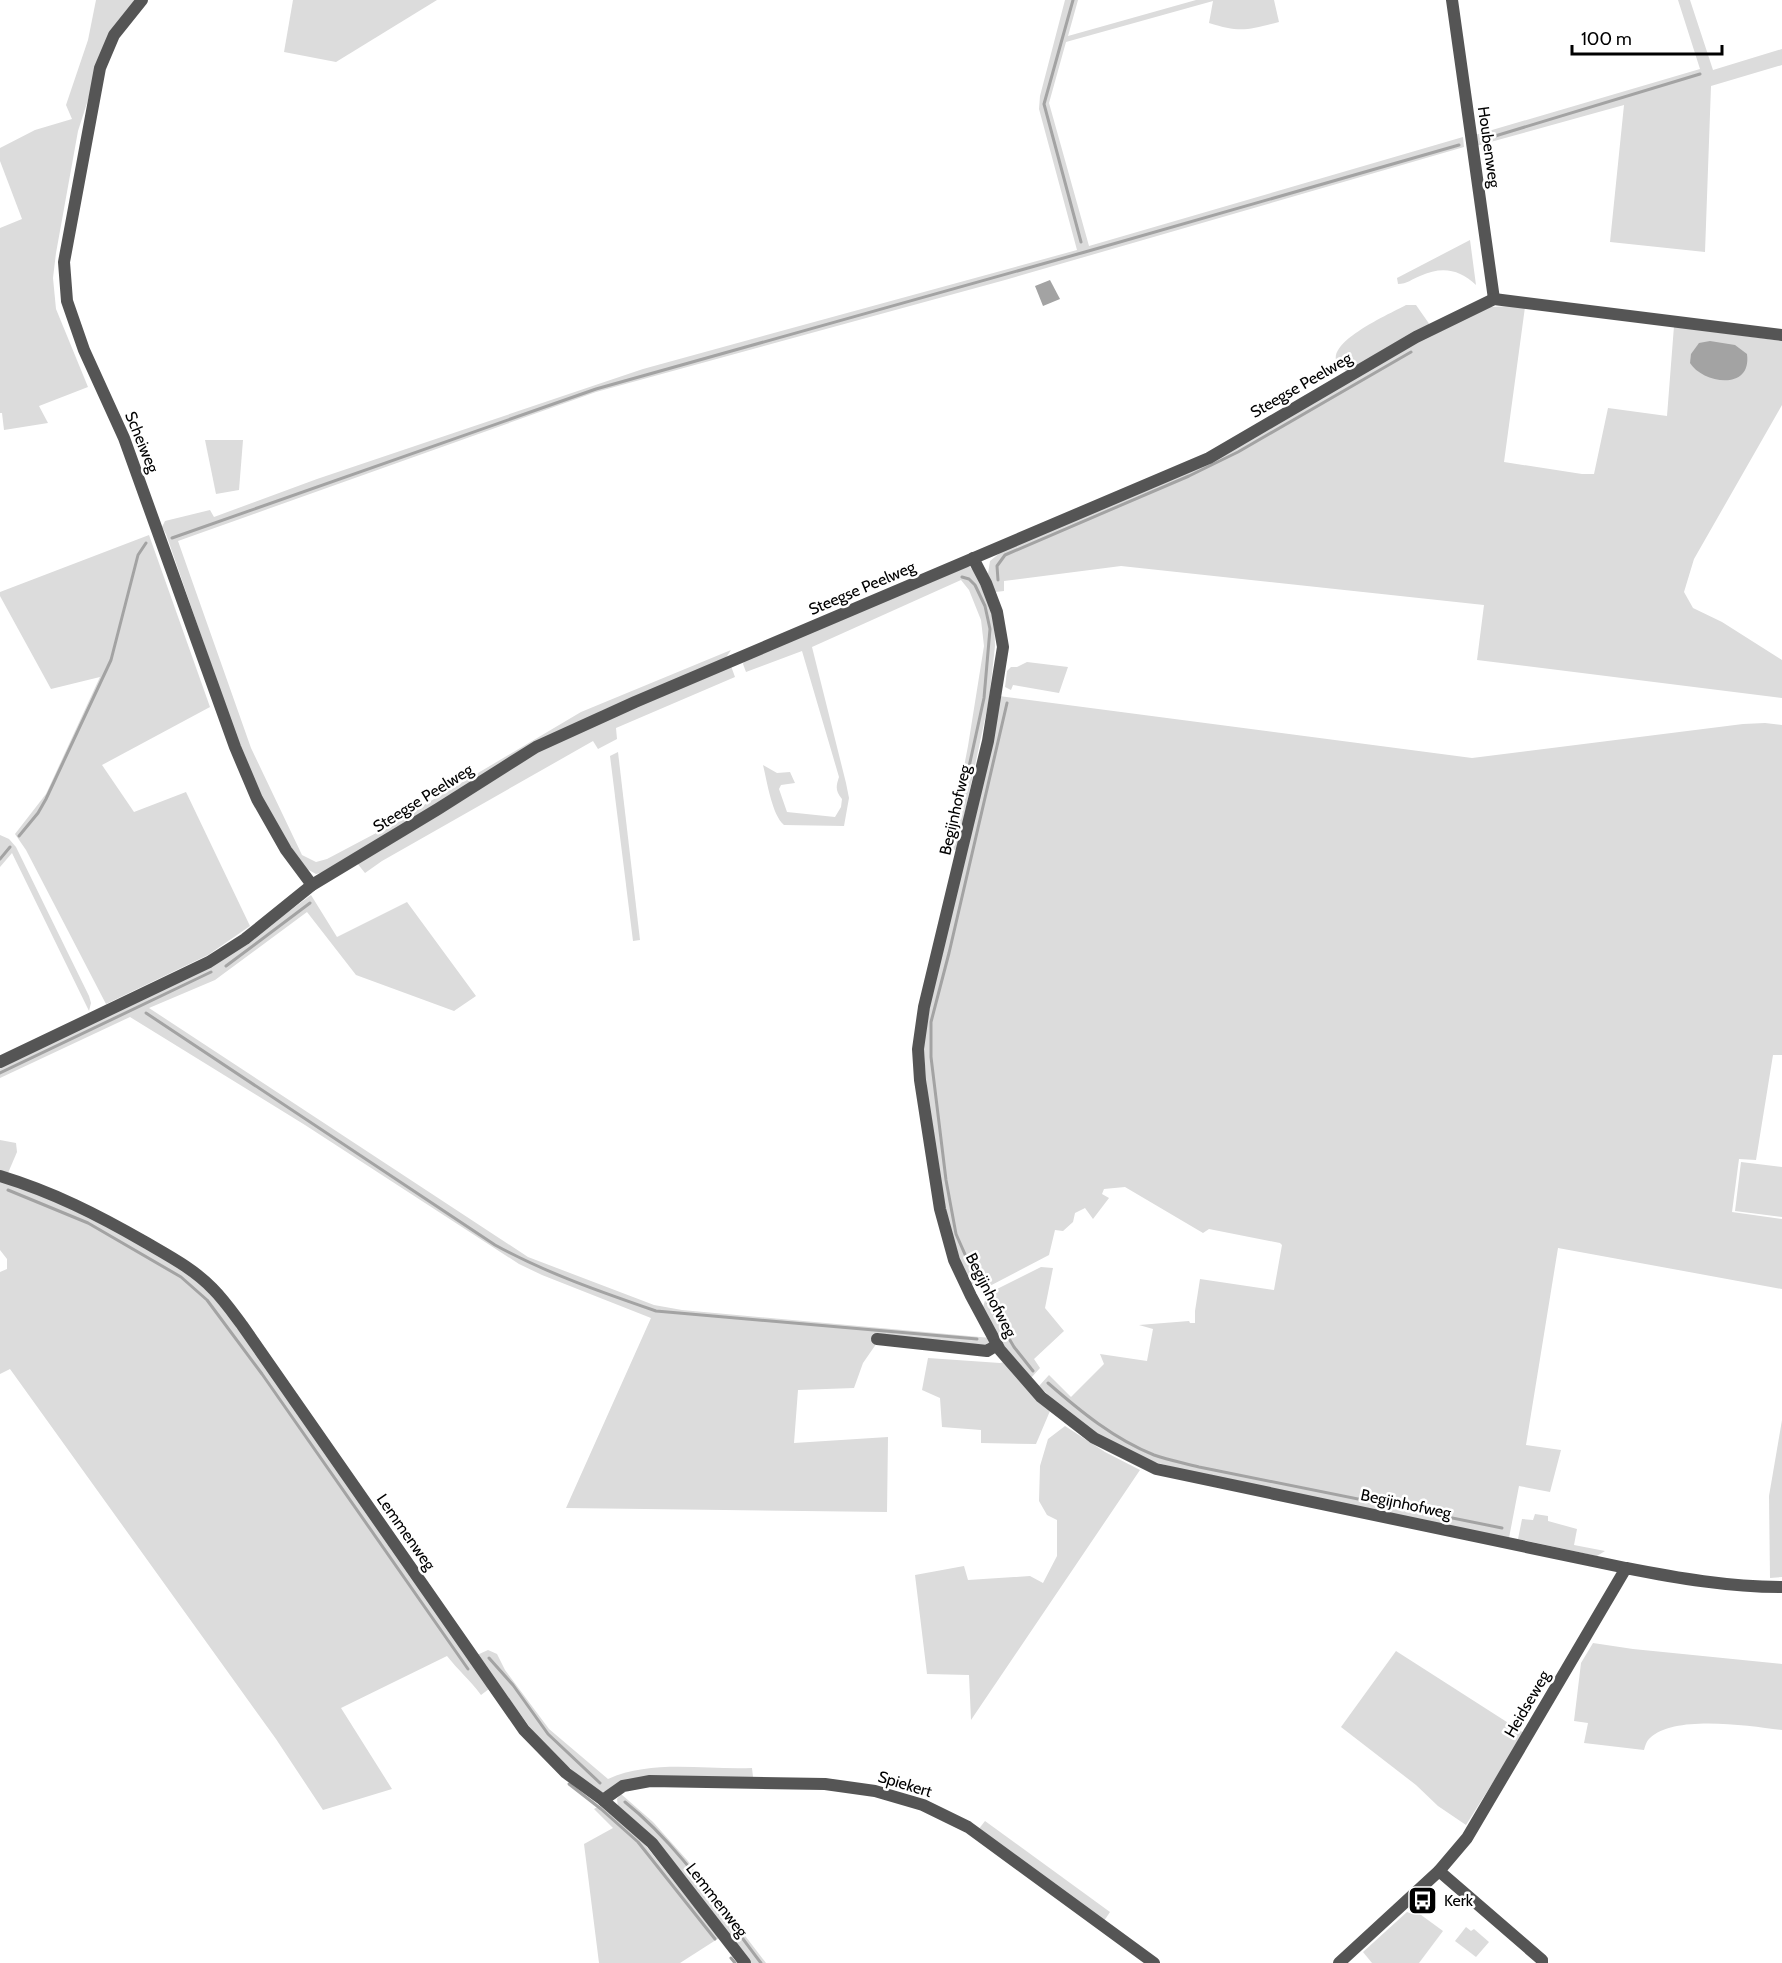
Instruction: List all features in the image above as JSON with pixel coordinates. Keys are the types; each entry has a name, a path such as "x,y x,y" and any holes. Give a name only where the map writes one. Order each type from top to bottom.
{"street":[{"name":"Scheiweg","path":"142,0 114,34 100,68 64,262 67,301 84,350 124,438 235,747 257,799 286,850 312,885"},
{"name":"Houbenweg","path":"1452,0 1494,299"},
{"name":"Steegse Peelweg","path":"0,1062 210,962 245,939 312,885 536,747 635,702 1209,458 1416,337 1494,299"},
{"path":"1494,299 1782,335"},
{"name":"Begijnhofweg","path":"973,558 997,612 1003,647 988,741 924,1007 918,1049 920,1080 940,1209 954,1260 998,1345 1041,1398 1094,1438 1156,1469 1626,1568"},
{"name":"Lemmenweg","path":"0,1176 33,1186 79,1206 173,1258 196,1273 214,1290 242,1325 524,1730 566,1773 603,1800 652,1843 746,1963"},
{"path":"877,1339 987,1351 998,1345"},
{"path":"1626,1568 1691,1580 1758,1587 1782,1587"},
{"name":"Heidseweg","path":"1339,1963 1439,1871 1467,1838 1626,1568"},
{"name":"Spiekert","path":"603,1800 623,1786 650,1781 825,1784 875,1791 923,1805 968,1827 1154,1963"},
{"path":"1439,1871 1542,1960 1542,1963"}],"shaded area":[{"path":"96,0 139,0 104,50 78,131 56,253 53,278 56,309 88,387 39,406 48,423 4,430 2,413 0,413 0,228 22,219 0,161 0,148 35,130 72,119 66,105 88,40"},
{"path":"293,0 437,0 336,62 284,52"},
{"path":"1065,0 1078,0 1068,36 1196,0 1274,0 1279,22 1244,29 1209,23 1213,1 1066,42 1049,103 1089,246 1463,137 1464,147 1005,280 596,392 178,541 251,748 302,855 316,862 327,859 380,831 581,712 731,650 725,659 601,711 335,869 316,874 305,868 268,812 239,745 162,527 165,521 210,510 214,517 317,479 643,369 1077,250 1039,109 1040,96"},
{"path":"1678,0 1690,0 1713,70 1782,49 1782,65 1711,86 1705,252 1610,242 1624,105 1476,146 1475,135 1700,69"},
{"path":"1470,240 1476,285 1457,272 1443,270 1398,284 1397,278"},
{"path":"1050,280 1060,299 1043,306 1035,286"},
{"path":"1406,305 1416,305 1430,325 1347,371 1337,363 1337,353 1343,343 1369,324"},
{"path":"1490,307 1525,307 1504,462 1582,474 1594,474 1608,408 1667,416 1674,326 1782,341 1782,405 1694,559 1684,592 1693,608 1722,622 1782,660 1782,698 1477,660 1484,605 1121,566 1004,581 1004,591 995,592 988,574 990,561 1001,552 1179,476 1428,336"},
{"path":"1710,341 1735,345 1747,354 1746,366 1742,374 1734,379 1725,380 1715,379 1696,370 1690,363 1691,354 1699,343"},
{"path":"205,440 243,440 239,490 216,494"},
{"path":"149,535 210,707 102,765 134,812 186,792 250,926 208,955 106,1004 26,850 15,834 46,794 100,677 51,689 0,596 0,592"},
{"path":"961,567 970,567 975,572 994,618 995,646 989,700 957,850 948,849 984,646 981,620 969,590 961,580 812,647 849,798 844,826 784,825 773,806 763,765 777,773 790,772 795,783 781,785 779,789 787,812 835,817 841,807 842,799 837,788 839,777 802,651 746,672 743,664 745,659"},
{"path":"1027,662 1068,667 1059,693 1013,685 1011,690 1005,687 1007,671 1011,667"},
{"path":"731,666 735,677 616,728 617,739 598,749 593,741 382,861 365,873 357,863 566,735"},
{"path":"999,696 1472,758 1743,724 1782,725 1782,1055 1773,1055 1756,1160 1739,1159 1732,1212 1782,1219 1782,1289 1558,1248 1526,1445 1561,1450 1550,1492 1519,1486 1509,1538 1204,1476 1148,1460 1101,1437 1061,1407 1039,1386 1049,1375 1071,1397 1104,1364 1100,1354 1147,1361 1153,1329 1139,1325 1189,1321 1195,1323 1200,1279 1274,1290 1282,1245 1280,1243 1209,1229 1203,1233 1125,1187 1104,1189 1102,1194 1109,1198 1093,1219 1085,1208 1075,1213 1073,1222 1063,1231 1055,1230 1049,1255 982,1290 970,1285 953,1247 929,1120 923,1037"},
{"path":"618,752 640,940 633,941 610,756"},
{"path":"0,835 9,839 16,847 89,996 91,1003 89,1011 12,853 0,867"},
{"path":"311,895 337,937 407,902 476,996 454,1011 356,975 307,912 215,980 149,1008 528,1257 654,1305 682,1310 991,1338 989,1344 984,1348 881,1337 863,1363 854,1388 798,1390 794,1443 888,1437 887,1512 566,1508 651,1318 519,1264 305,1125 130,1017 0,1078 0,1065 227,957"},
{"path":"0,1140 16,1143 17,1152 8,1173 0,1171"},
{"path":"1741,1162 1782,1167 1782,1217 1735,1211"},
{"path":"0,1181 32,1190 129,1235 197,1279 237,1325 489,1689 481,1695 447,1656 341,1708 392,1789 323,1810 276,1739 10,1369 0,1374 0,1272 7,1269 7,1259 0,1250"},
{"path":"1041,1267 1053,1268 1045,1308 1064,1331 1034,1359 1040,1368 1031,1378 1002,1344 983,1307 987,1294"},
{"path":"928,1358 1004,1362 1050,1411 1036,1444 981,1443 981,1430 942,1427 940,1398 922,1390"},
{"path":"1782,1420 1782,1577 1770,1578 1769,1496"},
{"path":"1065,1426 1105,1452 1140,1470 971,1720 969,1675 927,1674 915,1575 964,1566 968,1580 1030,1576 1043,1583 1057,1556 1057,1520 1047,1515 1039,1501 1040,1466 1048,1439"},
{"path":"1535,1514 1548,1516 1548,1521 1577,1529 1574,1545 1605,1551 1597,1556 1518,1539 1522,1519 1533,1520"},
{"path":"1593,1643 1782,1664 1782,1730 1733,1724 1694,1724 1662,1731 1649,1739 1644,1750 1584,1743 1588,1723 1574,1721 1581,1663"},
{"path":"488,1650 497,1654 505,1670 549,1729 608,1779 642,1769 660,1767 752,1768 753,1777 596,1791 549,1750 529,1726 477,1655"},
{"path":"1396,1651 1524,1733 1466,1825 1438,1806 1416,1785 1341,1727"},
{"path":"621,1794 653,1822 687,1860 766,1963 750,1963 618,1807 617,1799"},
{"path":"603,1804 642,1841 719,1938 680,1963 599,1963 584,1844 613,1828 594,1809"},
{"path":"985,1821 1110,1912 1104,1921 978,1830"},
{"path":"1407,1912 1412,1914 1417,1912 1443,1931 1419,1963 1372,1963 1363,1952"},
{"path":"1466,1927 1471,1931 1474,1929 1489,1942 1476,1957 1455,1941"}],"waterway":[{"path":"1073,0 1044,104 1081,242"},
{"path":"1482,140 1700,74"},
{"path":"172,538 596,389 1459,145"},
{"path":"998,580 997,566 1005,555 1189,476 1238,452 1411,352"},
{"path":"19,836 46,799 111,660 138,555 146,543"},
{"path":"952,845 984,698 990,629 985,606 975,585 969,579 962,577"},
{"path":"979,1286 956,1234 946,1180 931,1057 931,1022 1007,703"},
{"path":"0,859 10,847"},
{"path":"226,966 310,903"},
{"path":"0,1073 211,972"},
{"path":"146,1013 495,1245 574,1281 656,1311 977,1339"},
{"path":"8,1190 88,1223 181,1277 207,1300 262,1374 468,1669"},
{"path":"987,1301 1014,1347 1033,1371"},
{"path":"1048,1383 1111,1433 1159,1457 1502,1528"},
{"path":"489,1658 513,1685 548,1734 600,1783"},
{"path":"569,1784 638,1842 715,1939"},
{"path":"625,1802 645,1819 681,1858 761,1963"},
{"path":"731,1958 735,1963"}],"place":[{"name":"Kerk","path":"1423,1900"}]}
